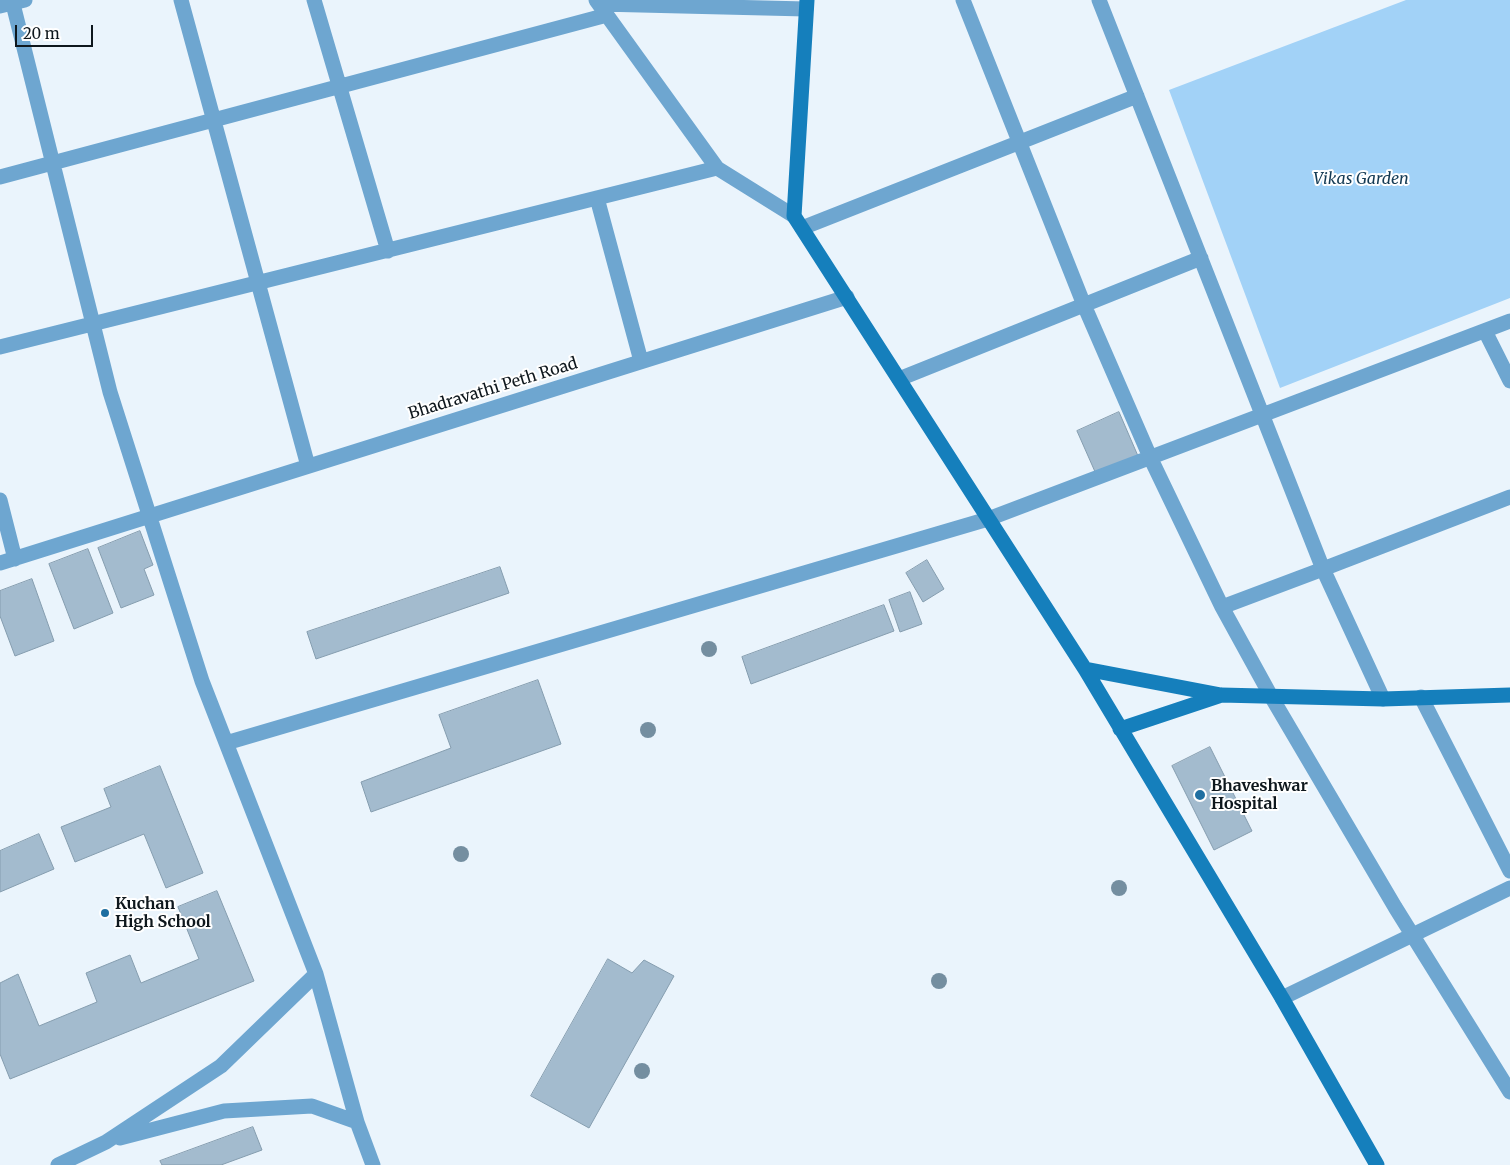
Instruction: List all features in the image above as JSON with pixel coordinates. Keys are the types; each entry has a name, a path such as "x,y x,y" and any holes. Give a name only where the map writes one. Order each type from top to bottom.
{"street":[{"path":"181,0 308,466"},
{"path":"314,0 388,251"},
{"path":"963,0 1084,305 1150,457 1222,607 1272,698 1412,935 1510,1092"},
{"path":"1099,0 1323,569 1383,699"},
{"path":"13,2 110,392 202,681 316,974 357,1122 372,1165"},
{"path":"0,177 339,86 601,6 806,5 798,222"},
{"path":"601,6 716,168 798,222 1085,670 1282,998 1377,1165"},
{"path":"798,222 1019,142 1137,96"},
{"path":"0,347 716,168"},
{"path":"597,198 641,361"},
{"path":"899,379 1201,258"},
{"name":"Bhadravathi Peth Road","path":"0,564 847,297"},
{"path":"226,743 988,519 1510,321"},
{"path":"1485,331 1510,381"},
{"path":"1222,607 1510,497"},
{"path":"0,500 15,559"},
{"path":"1085,670 1221,695 1272,698 1383,699 1510,695"},
{"path":"1120,729 1221,695"},
{"path":"1421,697 1510,871"},
{"path":"1282,998 1510,888"},
{"path":"58,1165 106,1142 221,1066 316,974"},
{"path":"106,1142 224,1111 312,1106 357,1122"}],"green space":[{"name":"Vikas Garden","path":"1406,0 1510,0 1510,298 1280,388 1169,90"}],"building":[{"path":"1119,412 1138,456 1096,474 1077,431"},
{"path":"140,531 153,565 144,569 154,595 121,608 98,548"},
{"path":"88,549 113,613 74,629 49,564"},
{"path":"927,560 944,589 923,602 906,573"},
{"path":"500,567 509,593 316,659 307,632"},
{"path":"32,579 54,641 15,656 0,616 0,591"},
{"path":"910,592 922,624 900,632 889,600"},
{"path":"884,605 894,631 751,684 742,657"},
{"path":"538,680 561,744 371,812 361,782 451,748 439,715"},
{"path":"1210,747 1252,831 1214,850 1172,766"},
{"path":"160,766 203,873 166,888 144,834 75,862 61,827 111,807 104,789"},
{"path":"39,834 54,869 0,892 0,851"},
{"path":"217,891 254,981 10,1079 0,1054 0,983 18,974 39,1026 97,1002 86,973 130,955 141,983 199,959 178,907"},
{"path":"608,959 632,973 644,960 674,976 589,1128 531,1096"},
{"path":"253,1127 262,1150 221,1165 162,1165 160,1161"}],"place":[{"name":"Bhaveshwar Hospital","path":"1200,795"},
{"name":"Kuchan High School","path":"105,913"}]}
